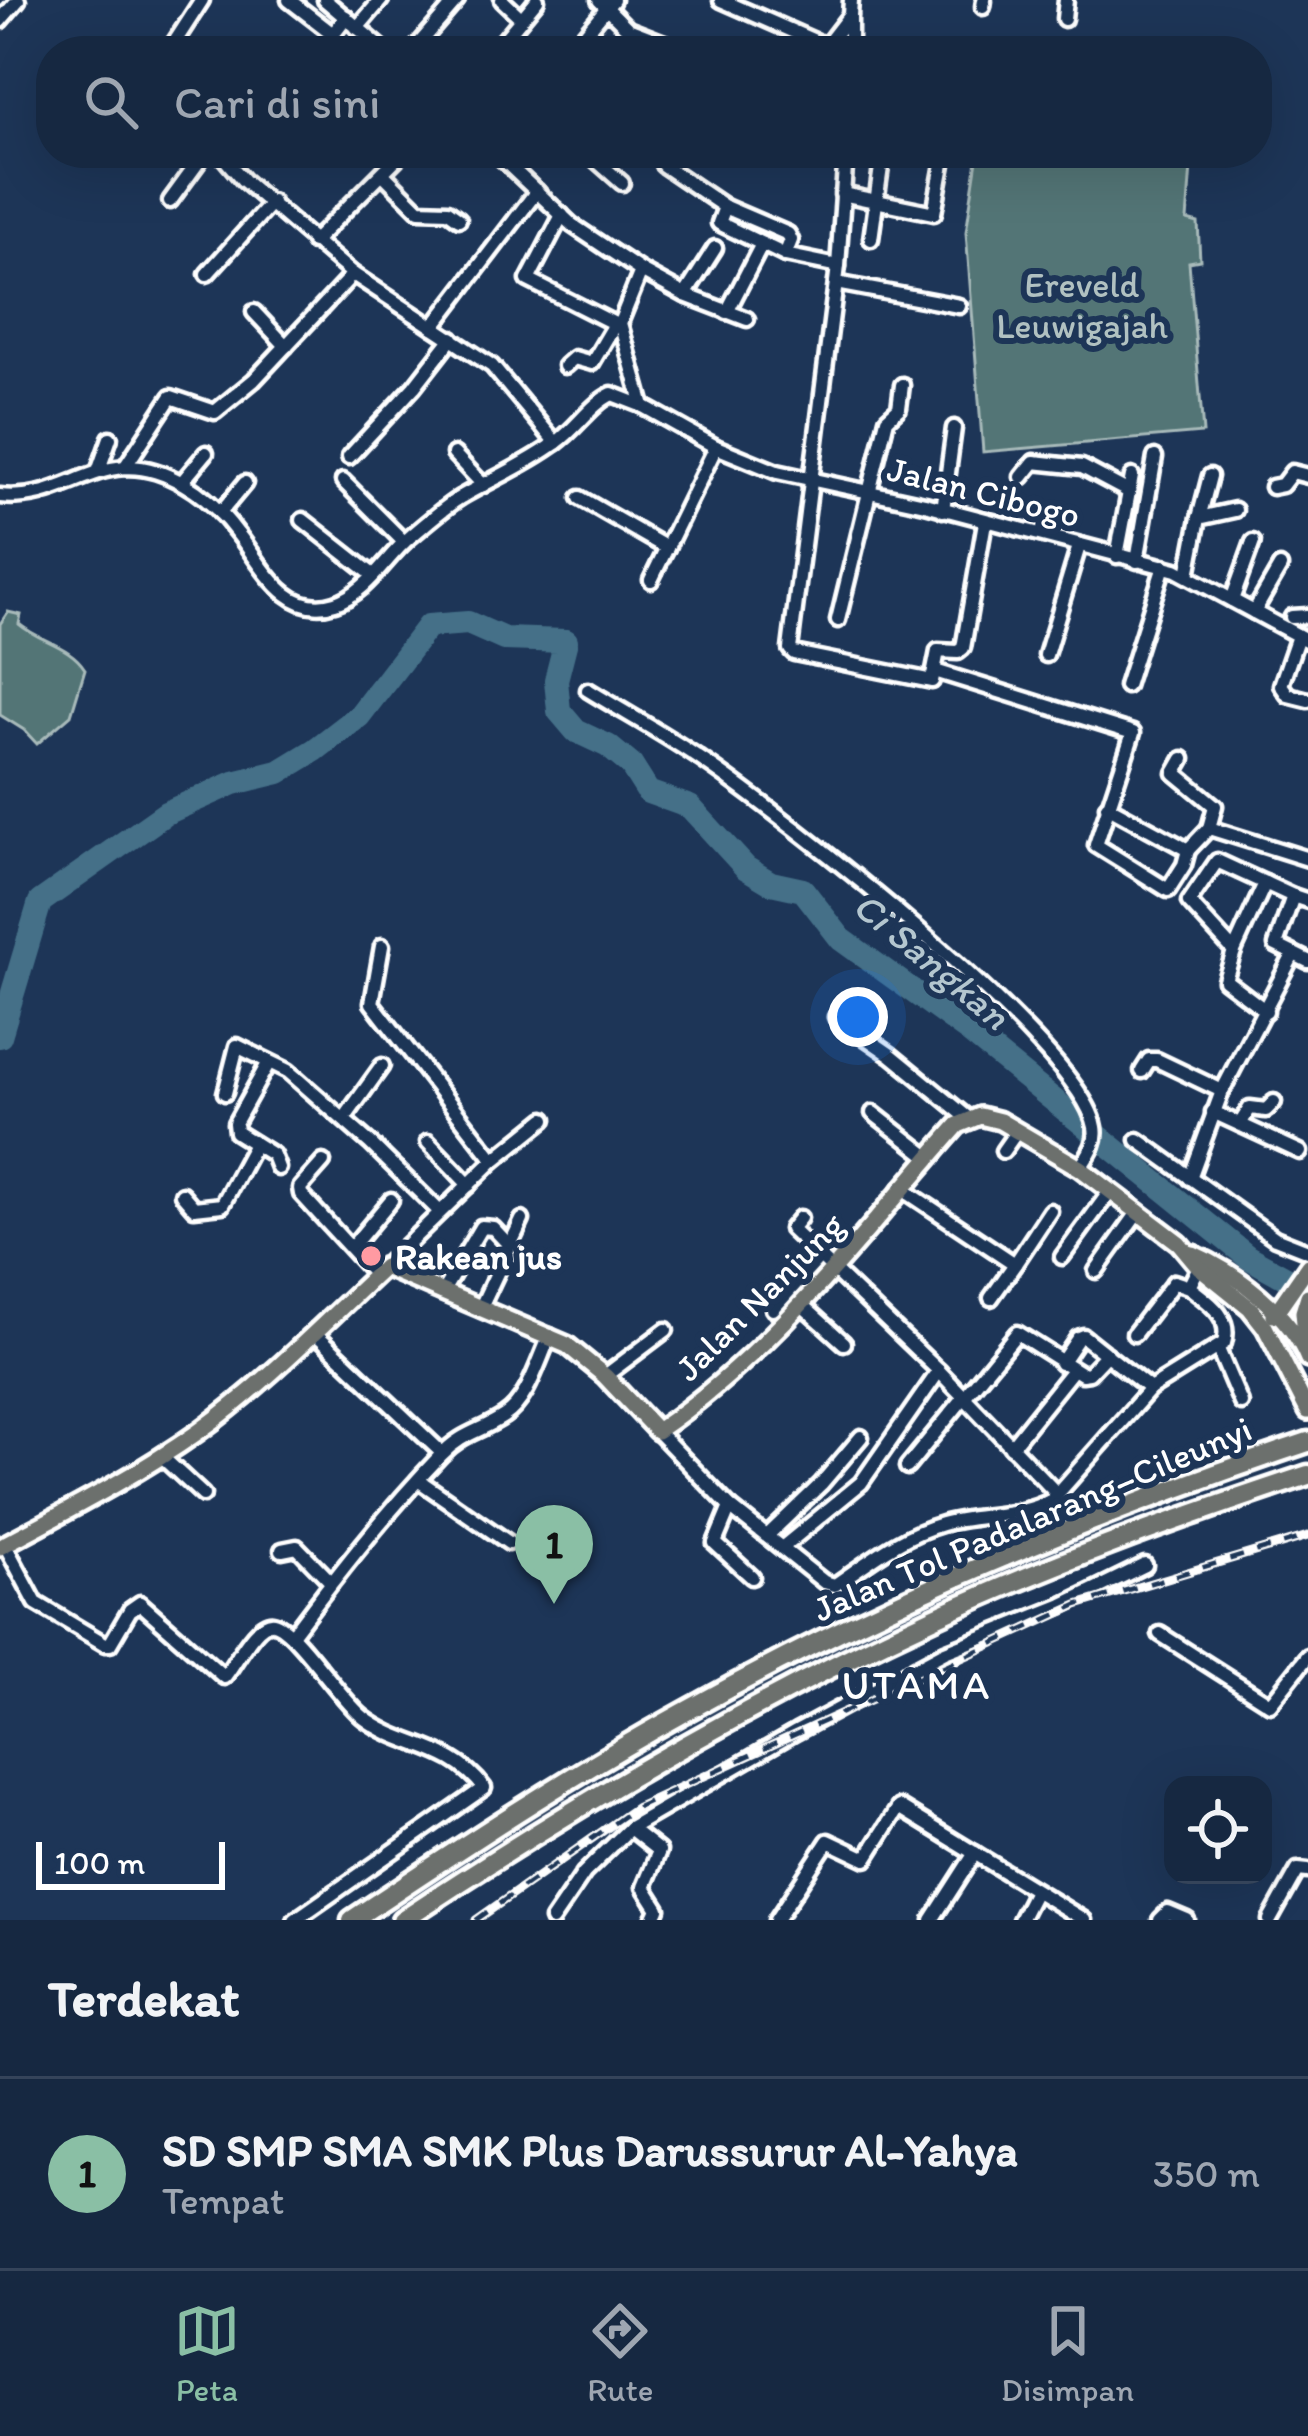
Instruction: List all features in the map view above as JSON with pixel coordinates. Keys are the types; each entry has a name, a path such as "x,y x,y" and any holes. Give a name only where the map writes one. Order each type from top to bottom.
{"highway":[{"name":"Jalan Tol Padalarang–Cileunyi","path":"352,1920 503,1820 680,1714 821,1641 1018,1551 1308,1442"},
{"name":"Jalan Tol Padalarang–Cileunyi","path":"402,1920 518,1843 694,1739 859,1654 1027,1578 1185,1516 1308,1475"}],"main road":[{"path":"969,1119 990,1118 1017,1131 1139,1211 1265,1327 1307,1408"},
{"name":"Jalan Nanjung","path":"657,1431 704,1399 802,1305 958,1124 969,1119"},
{"path":"1195,1260 1215,1264 1278,1310 1308,1359"},
{"path":"1308,1266 1302,1296 1308,1359"},
{"path":"2,1546 203,1428 315,1333 379,1271 550,1336 587,1358 657,1431"},
{"path":"1265,1327 1278,1310 1302,1296"}],"street":[{"path":"0,20 18,0"},
{"path":"179,36 202,0"},
{"path":"289,0 333,34 346,17"},
{"path":"326,0 367,36"},
{"path":"357,28 381,0"},
{"path":"426,36 457,0"},
{"path":"502,0 521,18"},
{"path":"507,36 537,0"},
{"path":"1064,19 1066,0"},
{"path":"730,2 798,36"},
{"path":"582,36 606,3 628,29 646,36"},
{"path":"832,36 850,8"},
{"path":"170,201 194,168"},
{"path":"233,168 353,274 502,376 556,443"},
{"path":"313,242 388,168"},
{"path":"512,168 562,215 641,271 685,296 747,320"},
{"path":"606,168 622,182"},
{"path":"667,168 725,207 788,234 791,240 785,254"},
{"path":"845,168 838,266 790,649 931,681 938,651 963,648 985,522"},
{"path":"871,239 881,168"},
{"path":"842,194 934,213 942,168"},
{"path":"383,174 419,209 448,211 460,219"},
{"path":"433,327 537,191"},
{"path":"207,274 272,202"},
{"path":"725,207 719,223 785,254 838,266"},
{"path":"562,215 528,280 617,323 643,406"},
{"path":"727,312 762,244"},
{"path":"685,296 715,248"},
{"path":"565,366 574,358 592,363 641,271"},
{"path":"124,467 171,397 214,412 232,400 353,274"},
{"path":"836,283 958,306"},
{"path":"254,312 286,346"},
{"path":"349,457 452,338"},
{"path":"838,620 887,419 900,406 902,385"},
{"path":"0,496 34,497 99,469 124,467 182,482 220,513 279,590 299,601 324,605 339,602 373,575 404,542 456,500 556,443 609,395 643,406"},
{"name":"Jalan Cibogo","path":"643,406 716,447 811,482 943,509 1164,566 1303,638"},
{"path":"943,509 954,428"},
{"path":"99,469 110,438"},
{"path":"652,580 716,447"},
{"path":"182,482 206,453"},
{"path":"454,454 483,485"},
{"path":"1137,561 1156,457"},
{"path":"1022,477 1034,462 1074,464 1129,492"},
{"path":"1272,488 1282,485 1292,472 1308,476"},
{"path":"1117,556 1132,476"},
{"path":"1188,575 1210,476"},
{"path":"343,481 404,542"},
{"path":"220,513 245,483"},
{"path":"580,498 667,548"},
{"path":"1199,518 1235,510"},
{"path":"303,520 373,575"},
{"path":"1232,600 1252,542"},
{"path":"1046,655 1079,546"},
{"path":"1126,686 1164,566"},
{"path":"1254,612 1280,568"},
{"path":"1292,617 1308,616"},
{"path":"1303,638 1281,685 1288,695 1308,700"},
{"path":"935,671 1133,733 1096,845 1189,902 1234,951"},
{"path":"588,690 704,761 857,880 1038,1039 1092,1117 1094,1145 1079,1168"},
{"path":"1168,890 1188,850 1209,828 1215,806 1175,773 1183,759"},
{"path":"1107,806 1188,850"},
{"path":"1209,828 1308,859"},
{"path":"1189,902 1214,862 1308,901"},
{"path":"1265,883 1225,980 1266,1011"},
{"path":"1293,896 1276,945 1308,961"},
{"path":"382,946 372,1003 494,1160"},
{"path":"1190,1178 1222,1091 1293,955"},
{"path":"836,1017 969,1119"},
{"path":"225,1093 237,1046 287,1071 440,1212"},
{"path":"1142,1071 1149,1060 1157,1060 1222,1091"},
{"path":"269,1062 235,1123 236,1132 274,1156 278,1168"},
{"path":"344,1120 382,1066"},
{"path":"1240,1124 1252,1106 1266,1110 1274,1102"},
{"path":"1213,1112 1300,1152"},
{"path":"873,1113 929,1157"},
{"path":"322,1162 300,1190 351,1248 379,1271 494,1160 545,1119"},
{"path":"1003,1151 1017,1131"},
{"path":"1138,1139 1275,1238 1308,1251"},
{"path":"428,1142 469,1185"},
{"path":"182,1194 191,1208 222,1205 255,1144"},
{"path":"901,1188 1015,1264"},
{"path":"1062,1257 1111,1190"},
{"path":"351,1248 391,1201"},
{"path":"992,1298 1050,1211"},
{"path":"1096,1271 1139,1211"},
{"path":"800,1218 791,1229 939,1371 1058,1495"},
{"path":"480,1309 522,1220"},
{"path":"442,1293 481,1227 493,1228 509,1245"},
{"path":"772,1309 820,1257"},
{"path":"1189,1287 1195,1260"},
{"path":"657,1431 730,1508 824,1582 835,1585 881,1551 918,1532 1039,1507 1058,1495 1150,1389 1218,1349 1227,1337 1223,1319 1189,1287 1174,1282 1134,1334"},
{"path":"802,1305 844,1343"},
{"path":"605,1376 666,1330"},
{"path":"315,1333 442,1454"},
{"path":"907,1467 1017,1333 1066,1367 1087,1374 1107,1354"},
{"path":"292,1636 442,1454 463,1434 514,1408 550,1336"},
{"path":"1011,1447 1082,1336 1150,1389"},
{"path":"1218,1349 1240,1402"},
{"path":"783,1547 861,1483 939,1371"},
{"path":"767,1535 821,1484 861,1437"},
{"path":"162,1456 203,1495"},
{"path":"418,1480 509,1543"},
{"path":"730,1508 715,1543 752,1576"},
{"path":"2,1546 36,1603 105,1644 110,1644 137,1603 223,1678 266,1623 272,1623 292,1636 334,1690 366,1720 440,1750 468,1768 484,1789 296,1920"},
{"path":"282,1550 298,1547 332,1582"},
{"path":"552,1920 584,1873 630,1828 945,1652 1063,1605 1145,1565"},
{"path":"1160,1634 1268,1704 1308,1656"},
{"path":"1291,1680 1308,1688"},
{"path":"776,1920 829,1840 866,1859 898,1808 1075,1918"},
{"path":"630,1828 659,1851 644,1887 658,1909 653,1920"},
{"path":"932,1920 975,1853"},
{"path":"1270,1920 1298,1870 1308,1871"},
{"path":"1020,1920 1035,1891"},
{"path":"1160,1920 1168,1912 1187,1920"}],"green space":[{"name":"Ereveld Leuwigajah","path":"976,168 1191,168 1187,220 1198,223 1200,260 1189,262 1203,433 983,452 966,232"},
{"path":"8,612 21,615 19,624 71,654 85,669 71,715 37,744 0,715 0,624"}],"waterway":[{"name":"Ci Sangkan","path":"0,1036 40,902 166,813 234,783 279,772 315,750 359,716 428,626 468,623 504,639 566,641 556,680 559,711 576,731 608,746 631,765 648,792 690,807 746,868 771,883 803,890 841,939 968,1031 1248,1257 1308,1290"}],"railway":[{"path":"476,1920 637,1807 1077,1605 1308,1536"}],"place":[{"name":"Rakean jus","path":"371,1256"},
{"name":"SD SMP SMA SMK Plus Darussurur Al-Yahya","path":"554,1604"}],"district":[{"name":"UTAMA","path":"917,1684"}]}
